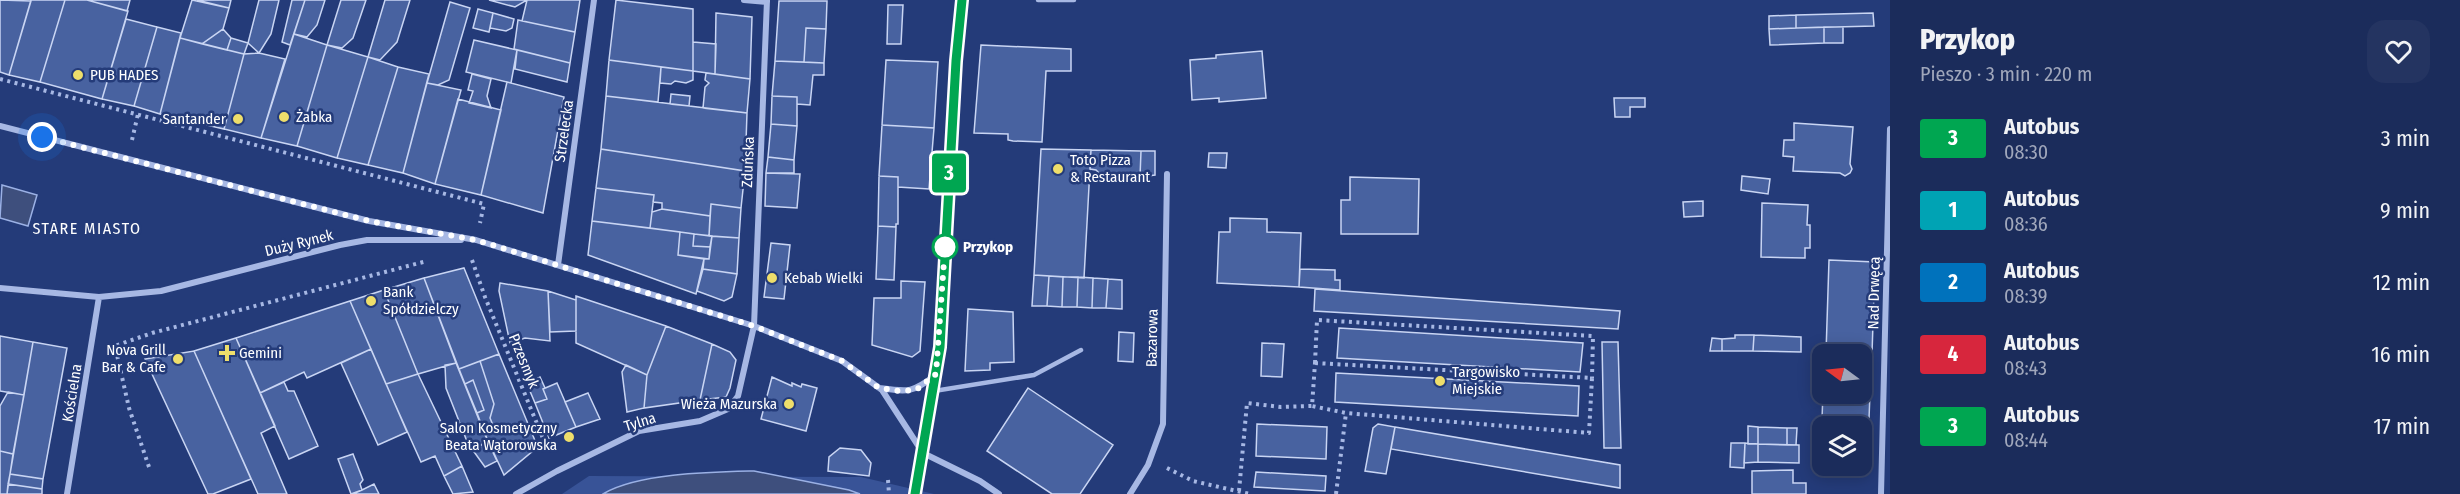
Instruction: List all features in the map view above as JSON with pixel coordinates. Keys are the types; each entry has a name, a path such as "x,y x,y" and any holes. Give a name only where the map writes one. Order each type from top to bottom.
{"street":[{"name":"Strzelecka","path":"558,265 594,0"},
{"path":"744,0 767,1"},
{"path":"915,494 940,347 956,61 962,0"},
{"name":"Zduńska","path":"754,326 767,1"},
{"name":"Duży Rynek","path":"0,126 369,221 476,240"},
{"name":"Nad Drwęcą","path":"1881,494 1890,129"},
{"name":"Bazarowa","path":"1130,494 1150,460 1163,424 1167,174"},
{"name":"Duży Rynek","path":"0,288 99,297 160,291 340,245 368,240 476,240"},
{"path":"476,240 754,326 842,361 879,388 923,453 980,481 999,494"},
{"name":"Kościelna","path":"67,494 99,297"},
{"name":"Tylna","path":"516,494 639,431 700,421 728,410 738,396 754,326"},
{"path":"879,388 900,391 916,390 936,374"}],"lane":[{"path":"1038,0 1074,0"},
{"path":"934,391 1034,375 1082,350"}],"path":[{"path":"0,79 484,204 476,240"},
{"name":"Przesmyk","path":"461,259 472,259 485,297 557,471"},
{"path":"149,467 129,408 115,346 152,333 431,260"},
{"path":"1239,491 1247,403 1281,407 1312,406 1346,413 1589,433 1593,336 1317,320 1312,406"},
{"path":"1315,363 1592,378"},
{"path":"1336,494 1346,413"},
{"path":"1150,460 1193,481 1250,494"},
{"path":"888,480 889,494"}],"shaded area":[{"path":"2,185 37,195 28,226 0,218"},
{"path":"754,471 860,494 603,494 618,487 655,478 697,473"},
{"path":"589,476 861,477 934,494 562,494"}],"building":[{"path":"0,0 31,1 9,75 0,72"},
{"path":"31,0 65,0 40,82 9,75"},
{"path":"65,0 87,0 128,11 102,99 40,82"},
{"path":"87,0 130,0 127,11"},
{"path":"192,0 229,8 223,29 202,44 180,38"},
{"path":"197,0 231,0 229,8"},
{"path":"259,0 279,0 271,34 259,53 248,43"},
{"path":"292,0 305,0 290,45 282,42"},
{"path":"305,0 325,0 317,25 307,37 294,34"},
{"path":"341,0 366,0 353,38 342,48 327,45"},
{"path":"385,0 410,0 397,42 380,60 368,57"},
{"path":"489,0 527,0 515,7"},
{"path":"527,0 580,0 575,32 522,21"},
{"path":"616,0 693,9 693,71 609,60"},
{"path":"779,1 827,1 826,29 806,28 804,62 775,61"},
{"path":"450,2 470,8 449,80 438,85 427,83"},
{"path":"888,5 903,5 901,44 887,44"},
{"path":"478,9 493,13 489,32 473,28"},
{"path":"493,13 514,19 512,28 506,31 490,28"},
{"path":"716,13 752,17 750,79 715,74"},
{"path":"1873,13 1874,26 1796,28 1796,15"},
{"path":"1796,15 1796,28 1769,29 1769,16"},
{"path":"126,19 157,27 134,106 102,99"},
{"path":"518,20 575,32 570,63 514,49"},
{"path":"157,27 181,33 160,114 134,106"},
{"path":"1824,27 1843,27 1843,43 1824,43"},
{"path":"1824,27 1824,43 1770,45 1769,29"},
{"path":"806,28 826,29 824,63 804,62"},
{"path":"223,29 231,38 227,50 202,44"},
{"path":"294,34 327,45 297,146 261,138"},
{"path":"180,38 244,54 224,129 160,114"},
{"path":"231,38 248,43 244,54 227,50"},
{"path":"474,40 517,50 511,83 466,72"},
{"path":"693,42 716,44 715,74 693,71"},
{"path":"327,45 368,57 337,158 297,146"},
{"path":"981,45 1071,49 1071,71 1046,71 1042,142 1008,140 1008,134 974,133"},
{"path":"517,50 570,63 567,82 515,69"},
{"path":"1262,51 1266,98 1219,102 1219,98 1192,100 1190,60"},
{"path":"259,53 285,59 261,138 224,129 244,54"},
{"path":"368,57 398,67 368,165 337,158"},
{"path":"609,60 661,67 658,102 606,96"},
{"path":"886,60 938,62 934,128 882,125"},
{"path":"775,61 824,63 824,75 813,75 810,105 797,104 797,97 772,96"},
{"path":"398,67 429,74 403,173 368,165"},
{"path":"661,67 693,71 693,80 686,83 675,81 671,84 660,83"},
{"path":"706,73 750,79 747,113 703,108 705,87 709,83 705,80"},
{"path":"472,74 491,79 487,96 491,108 469,103 473,91 468,90"},
{"path":"507,82 564,97 543,213 481,195"},
{"path":"427,83 461,90 435,184 403,173"},
{"path":"671,94 690,96 689,106 670,104"},
{"path":"606,96 747,113 745,171 601,149"},
{"path":"772,96 797,97 797,126 771,124"},
{"path":"1614,98 1645,98 1645,107 1630,107 1630,117 1615,117"},
{"path":"458,99 501,110 481,195 435,184"},
{"path":"1794,123 1853,127 1850,173 1845,176 1840,173 1793,171 1794,157 1783,156 1784,140 1794,140"},
{"path":"771,124 797,126 794,160 768,157"},
{"path":"882,125 934,128 929,189 898,187 898,177 879,176"},
{"path":"601,149 745,171 741,208 711,204 710,216 662,209 662,203 653,202 654,195 596,188"},
{"path":"1041,149 1091,150 1084,278 1034,275"},
{"path":"1091,150 1141,151 1140,177 1102,176 1096,170 1090,169"},
{"path":"1141,151 1155,151 1155,175 1140,177"},
{"path":"1209,153 1227,153 1226,168 1208,167"},
{"path":"768,157 794,160 794,173 766,173"},
{"path":"766,173 800,174 797,208 765,206"},
{"path":"879,176 898,177 898,224 896,227 878,226"},
{"path":"1742,176 1770,179 1768,194 1741,190"},
{"path":"1350,177 1419,179 1418,234 1341,234 1341,200 1350,200"},
{"path":"596,188 654,195 650,228 592,221"},
{"path":"1703,201 1703,216 1684,217 1683,202"},
{"path":"1762,203 1808,205 1807,225 1810,225 1810,248 1805,248 1805,258 1761,257"},
{"path":"711,204 741,208 739,238 709,236"},
{"path":"662,209 710,216 709,236 650,228 652,212"},
{"path":"1230,218 1267,219 1267,232 1301,233 1299,287 1217,283 1219,232 1230,232"},
{"path":"592,221 680,232 678,255 704,259 696,294 588,255"},
{"path":"878,226 896,227 894,280 876,279"},
{"path":"680,232 694,234 693,246 710,247 709,259 678,255"},
{"path":"694,234 712,236 710,247 693,246"},
{"path":"712,236 739,238 737,274 703,269 704,259 709,259"},
{"path":"771,243 790,245 784,299 764,297"},
{"path":"1829,260 1875,262 1872,354 1872,344 1826,344"},
{"path":"464,268 499,354 459,369 424,278"},
{"path":"703,269 737,274 732,297 724,301 697,291"},
{"path":"1300,269 1335,270 1335,280 1340,280 1340,290 1299,287"},
{"path":"1034,275 1049,276 1047,306 1032,306"},
{"path":"1049,276 1063,277 1062,307 1047,306"},
{"path":"1063,277 1078,277 1077,307 1062,307"},
{"path":"1078,277 1093,278 1092,308 1077,307"},
{"path":"424,278 456,363 418,374 384,290"},
{"path":"1093,278 1108,279 1106,308 1092,308"},
{"path":"1108,279 1122,280 1122,309 1106,308"},
{"path":"901,281 925,282 920,351 912,357 872,345 874,298 901,298"},
{"path":"500,283 548,291 550,341 525,338 510,343 499,291"},
{"path":"1315,289 1620,311 1618,329 1314,311"},
{"path":"384,290 418,374 386,384 350,301"},
{"path":"548,291 576,300 576,331 550,332"},
{"path":"576,296 666,326 647,375 576,343"},
{"path":"350,301 371,349 307,378 304,372 260,393 236,338"},
{"path":"968,309 1013,312 1014,362 990,363 990,370 965,371"},
{"path":"666,326 712,344 700,400 644,408 647,375"},
{"path":"1339,328 1583,343 1580,372 1337,358"},
{"path":"1119,332 1134,333 1133,362 1118,361"},
{"path":"1735,335 1754,335 1753,351 1722,351 1722,339 1735,338"},
{"path":"1754,335 1801,337 1801,352 1753,351"},
{"path":"0,336 33,342 24,395 0,391"},
{"path":"236,338 275,426 261,433 287,494 258,494 194,351"},
{"path":"1712,338 1722,339 1722,351 1710,351"},
{"path":"33,342 67,348 43,479 10,474"},
{"path":"1602,342 1618,342 1621,448 1604,448"},
{"path":"1262,343 1284,344 1282,377 1261,376"},
{"path":"712,344 730,352 736,360 730,388 726,397 700,400"},
{"path":"371,349 407,432 378,445 341,363"},
{"path":"194,351 251,479 213,494 208,494 145,359"},
{"path":"499,354 536,443 534,450 504,475 485,434 495,430 490,418 494,404 480,361"},
{"path":"480,361 494,404 490,418 495,430 485,434 477,413 484,410 473,380 465,384 459,369"},
{"path":"456,363 488,442 470,449 446,388 445,365"},
{"path":"626,365 647,375 644,408 627,412 622,372"},
{"path":"1336,373 1579,386 1578,416 1335,402"},
{"path":"418,374 462,466 444,476 435,456 421,462 386,384"},
{"path":"540,377 547,399 535,403 527,384"},
{"name":"Wieża Mazurska","path":"772,377 792,386 792,383 801,387 802,384 817,388 806,431 761,419"},
{"path":"473,380 484,410 477,413 465,384"},
{"path":"284,382 288,391 294,391 318,446 289,459 260,393"},
{"path":"557,383 576,427 549,438 535,403 547,399 543,389"},
{"path":"1028,388 1113,445 1080,494 1052,494 987,451"},
{"path":"8,392 24,395 13,454 0,451 0,406"},
{"path":"588,393 600,419 576,427 565,402"},
{"path":"1823,404 1870,404 1869,416 1822,416"},
{"path":"1257,424 1327,427 1326,459 1256,456"},
{"path":"1378,424 1395,427 1386,474 1365,471 1373,428"},
{"path":"1748,426 1758,427 1758,444 1748,444"},
{"path":"1395,427 1620,465 1620,488 1391,449"},
{"path":"1758,427 1787,428 1787,445 1758,444"},
{"path":"1787,428 1797,428 1796,445 1787,445"},
{"path":"488,442 497,461 485,467 472,449"},
{"path":"1731,443 1745,443 1744,468 1730,467"},
{"path":"1745,443 1758,444 1758,462 1744,463"},
{"path":"1758,444 1799,445 1799,463 1758,462"},
{"path":"840,448 861,450 871,463 869,476 828,471 829,457"},
{"path":"0,451 13,454 7,494 0,494"},
{"path":"353,454 363,480 360,484 362,490 351,494 338,459"},
{"path":"462,466 473,492 453,494 444,476"},
{"path":"1793,470 1793,483 1806,483 1806,494 1752,494 1752,471"},
{"path":"1256,472 1326,476 1325,491 1254,487"},
{"path":"10,474 43,479 42,489 8,484"},
{"path":"8,484 42,489 42,494 7,494"},
{"path":"374,484 379,494 353,494 362,490"}],"bus line":[{"name":"3","path":"915,494 940,347 956,61 962,0"}],"place":[{"name":"PUB HADES","path":"78,75"},
{"name":"Żabka","path":"284,117"},
{"name":"Santander","path":"238,119"},
{"name":"Toto Pizza & Restaurant","path":"1058,169"},
{"name":"Przykop","path":"945,247"},
{"name":"Kebab Wielki","path":"772,278"},
{"name":"Bank Spółdzielczy","path":"371,301"},
{"name":"Gemini","path":"227,353"},
{"name":"Nova Grill Bar & Cafe","path":"178,359"},
{"name":"Targowisko Miejskie","path":"1440,381"},
{"name":"Wieża Mazurska","path":"789,404"},
{"name":"Salon Kosmetyczny Beata Wątorowska","path":"569,437"}],"district":[{"name":"STARE MIASTO","path":"87,228"}],"route":[{"path":"42,137 369,221 476,240 754,326 842,361 879,388 900,391 916,390 936,374 940,347 945,247"}]}
